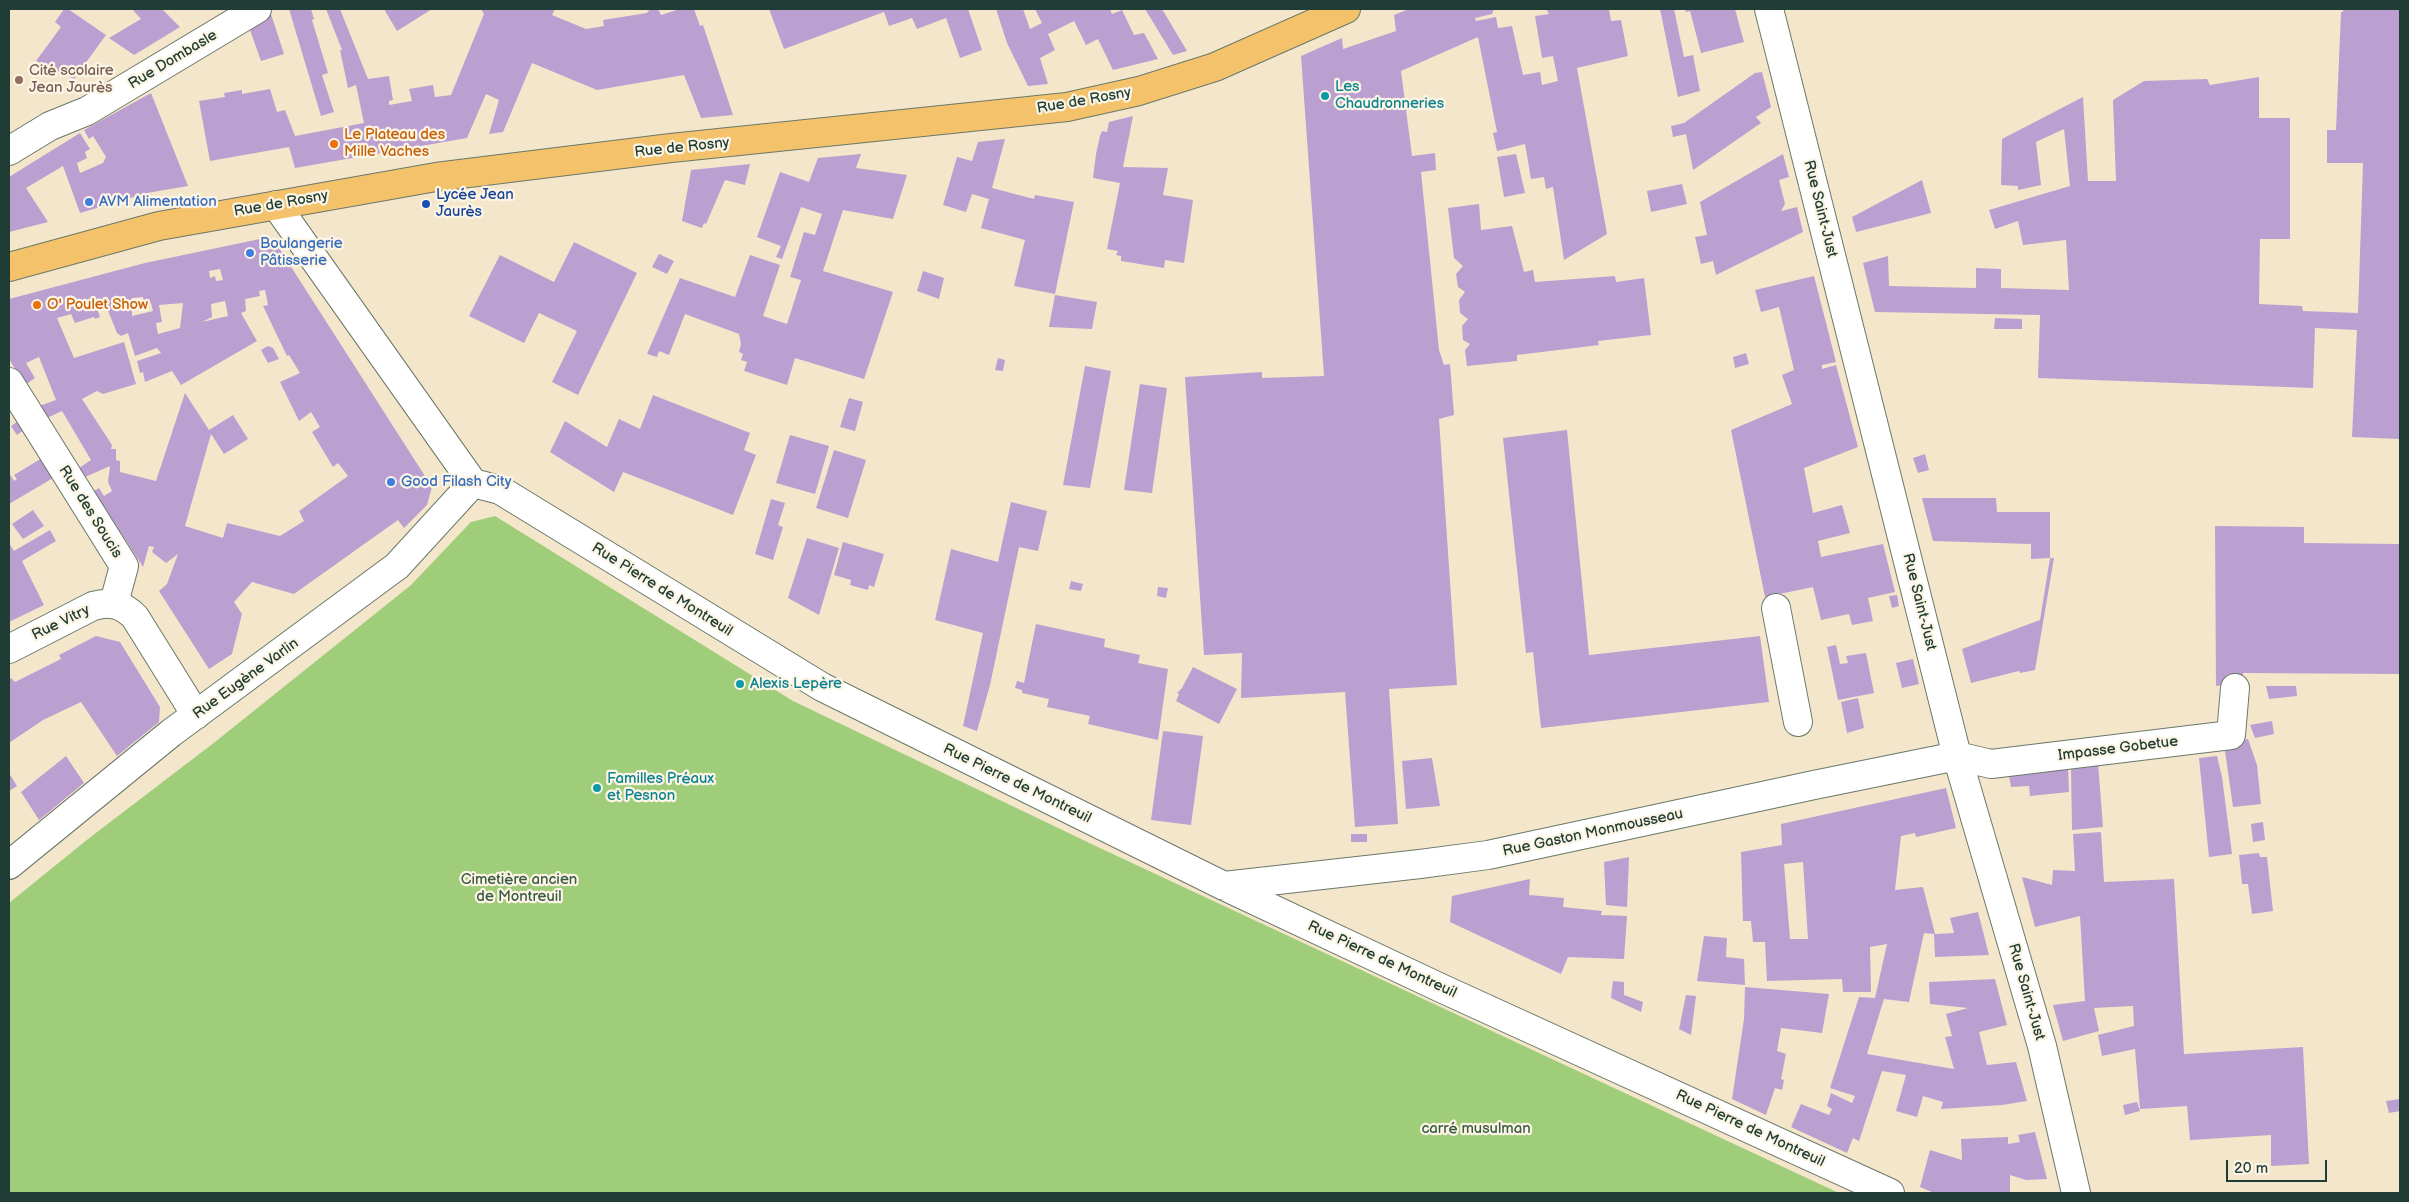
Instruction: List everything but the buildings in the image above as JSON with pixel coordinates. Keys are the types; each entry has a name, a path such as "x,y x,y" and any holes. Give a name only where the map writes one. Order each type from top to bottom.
{"main road":[{"name":"Rue de Rosny","path":"9,267 159,226 436,176 681,147 1067,107 1139,91 1215,67 1346,9"}],"street":[{"name":"Rue Dombasle","path":"9,151 50,126 88,111 258,9"},
{"name":"Rue Saint-Just","path":"1770,9 1958,756 2042,1046 2076,1193"},
{"path":"276,205 473,483"},
{"name":"Rue des Soucis","path":"9,382 124,566 114,604"},
{"name":"Rue Eugène Varlin","path":"9,865 196,715 397,566 473,483"},
{"name":"Rue Pierre de Montreuil","path":"473,483 500,490 822,687 1224,886 1443,989 1890,1193"},
{"path":"114,604 129,611 135,617 196,715"},
{"name":"Rue Vitry","path":"9,649 93,606 114,604"},
{"path":"1776,608 1798,722"},
{"name":"Impasse Gobetue","path":"1958,756 1991,764 2232,735 2235,688"},
{"name":"Rue Gaston Monmousseau","path":"1224,886 1420,864 1488,854 1814,784 1958,756"}],"green space":[{"name":"Cimetière ancien de Montreuil","path":"495,516 793,701 1102,849 1839,1193 9,1193 9,903 88,839 215,742 411,585 471,522"}],"place":[{"name":"Cité scolaire Jean Jaurès","path":"19,80"},
{"name":"Les Chaudronneries","path":"1325,96"},
{"name":"Le Plateau des Mille Vaches","path":"334,144"},
{"name":"AVM Alimentation","path":"89,202"},
{"name":"Lycée Jean Jaurès","path":"426,204"},
{"name":"Boulangerie Pâtisserie","path":"250,253"},
{"name":"O' Poulet Show","path":"37,305"},
{"name":"Good Filash City","path":"391,482"},
{"name":"Alexis Lepère","path":"740,684"},
{"name":"Familles Préaux et Pesnon","path":"597,788"}],"park label":[{"name":"carré musulman","path":"1476,1129"}]}
